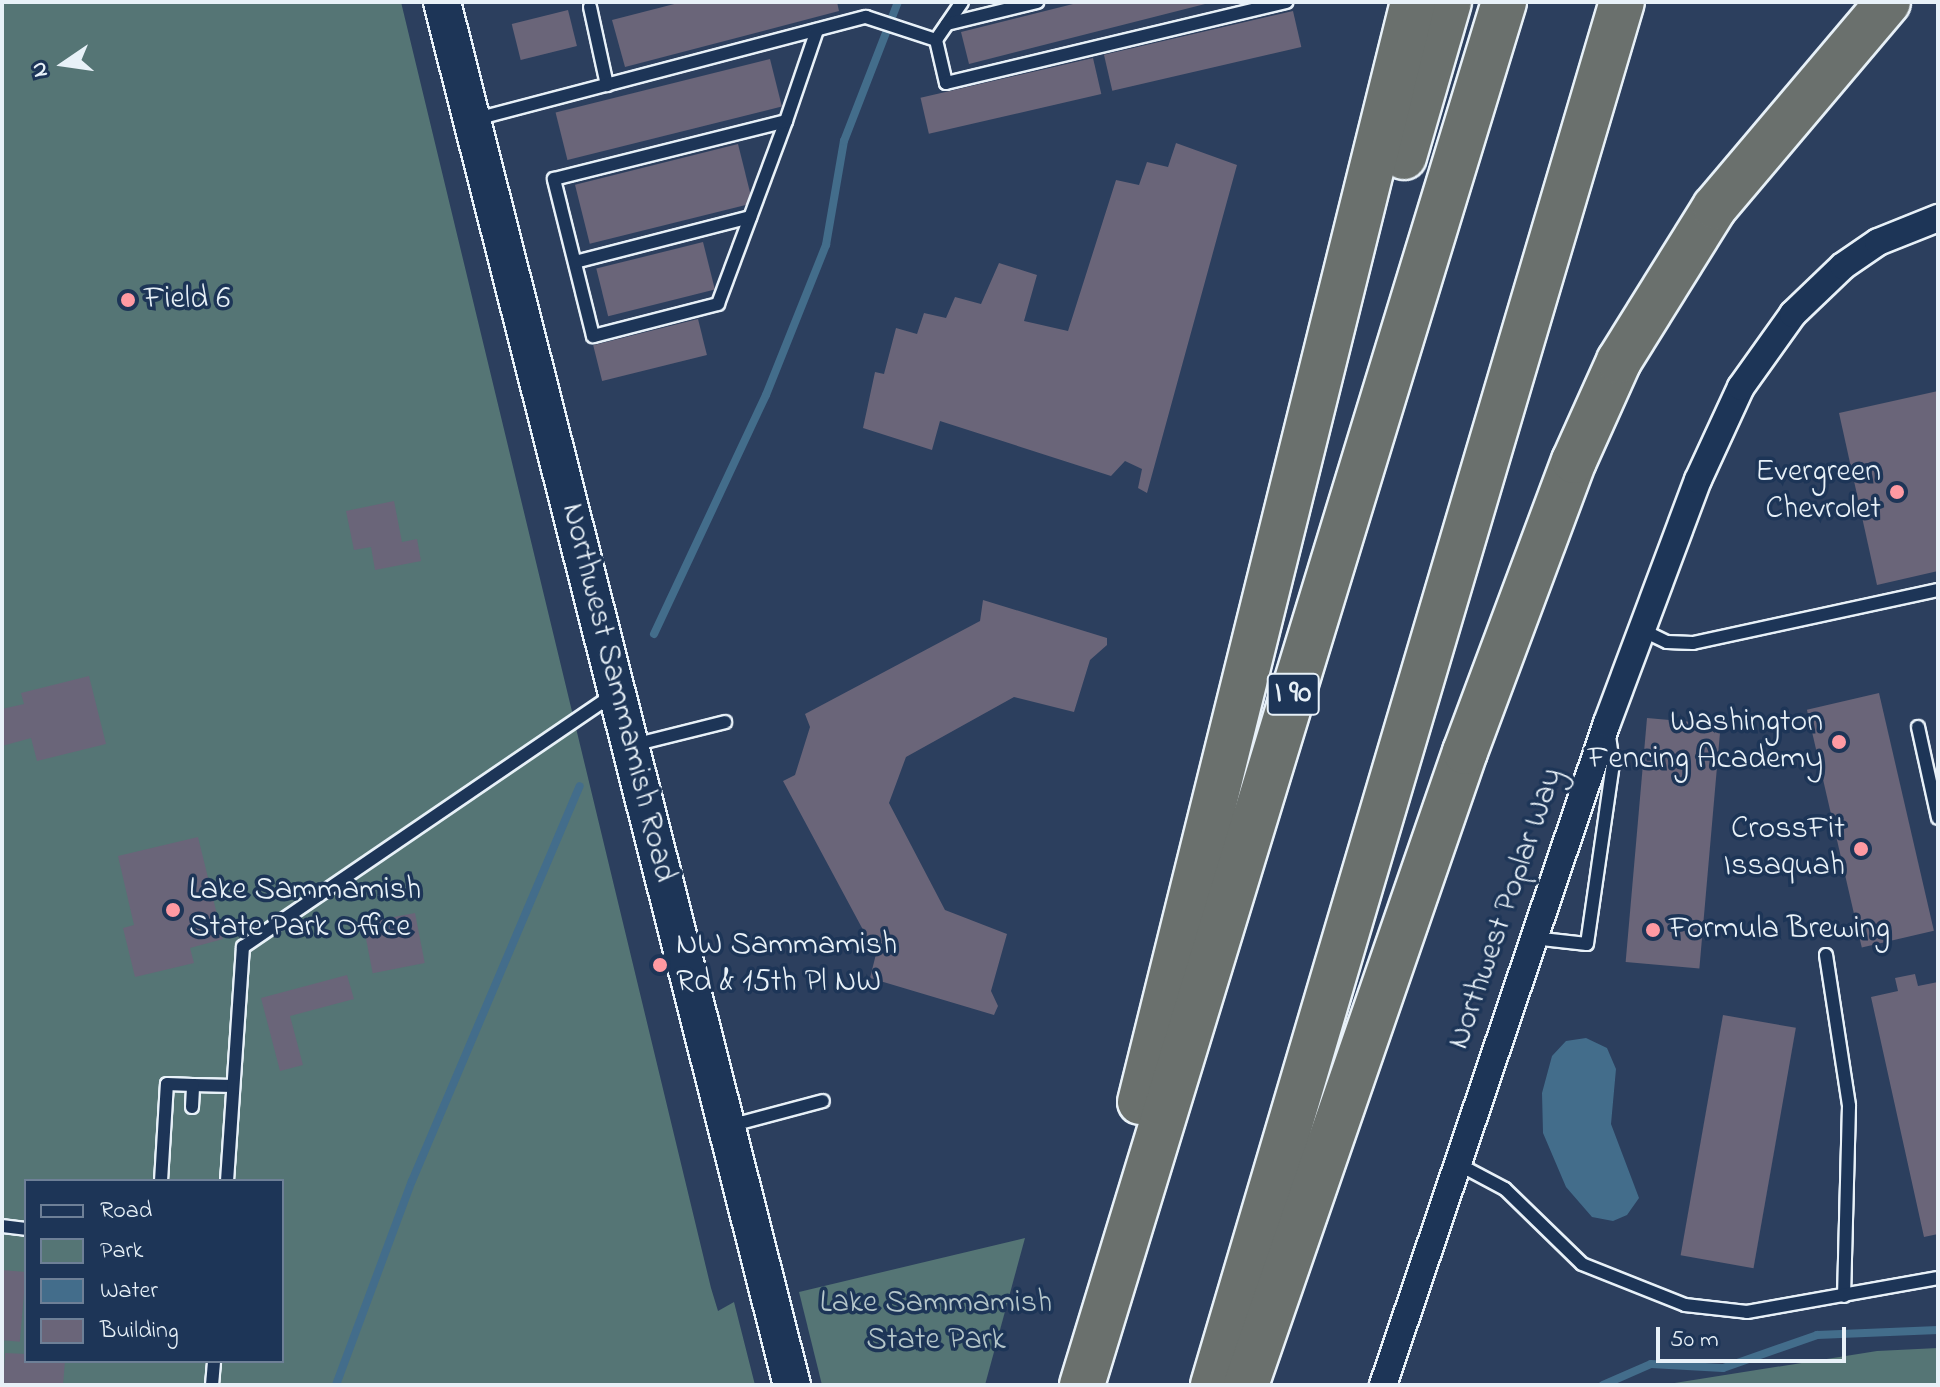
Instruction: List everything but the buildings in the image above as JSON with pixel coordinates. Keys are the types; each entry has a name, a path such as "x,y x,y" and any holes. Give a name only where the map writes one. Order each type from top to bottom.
{"highway":[{"path":"1075,1385 1143,1085 1247,688 1413,2"},
{"path":"1247,688 1449,2"},
{"name":"I 90","path":"1082,1385 1504,2"},
{"path":"1213,1385 1622,2"},
{"path":"1246,1385 1465,752 1574,461 1619,361 1715,207 1888,2"}],"street":[{"name":"Northwest Sammamish Road","path":"442,2 792,1385"},
{"name":"Northwest Poplar Way","path":"1383,1385 1607,723 1698,480 1741,387 1793,314 1843,266 1878,242 1938,218"}],"lane":[{"path":"962,2 936,40 946,83 1287,2"},
{"path":"947,24 1037,2"},
{"path":"590,7 607,85"},
{"path":"472,120 866,17 936,40"},
{"path":"786,121 554,179 593,336 718,304 786,121 817,30"},
{"path":"575,262 750,217"},
{"path":"1644,631 1667,642 1693,643 1938,590"},
{"path":"227,1179 243,947 617,692"},
{"path":"630,746 725,722"},
{"path":"1533,938 1587,944 1613,764 1607,723"},
{"path":"1918,727 1938,818"},
{"path":"1826,955 1849,1106 1844,1296"},
{"path":"161,1179 167,1084 233,1086"},
{"path":"192,1107 193,1085"},
{"path":"726,1126 823,1101"},
{"path":"1456,1163 1505,1189 1582,1264 1647,1293 1747,1312 1938,1278"},
{"path":"2,1226 24,1229"},
{"path":"212,1385 214,1363"}],"green space":[{"name":"Lake Sammamish State Park","path":"2,2 401,2 711,1288 718,1311 734,1302 755,1385 2,1385"},
{"name":"Lake Sammamish State Park","path":"1025,1238 985,1385 822,1385 799,1292"},
{"path":"1938,1348 1938,1385 1662,1385 1877,1351"}],"water":[{"path":"1586,1038 1607,1048 1616,1069 1611,1124 1639,1198 1627,1215 1613,1221 1592,1217 1566,1187 1543,1133 1542,1093 1552,1056 1566,1041"}],"waterway":[{"path":"654,634 766,395 826,245 844,141 898,2"},
{"path":"336,1385 412,1181 580,786"},
{"path":"1603,1385 1651,1364 1723,1368 1817,1335 1938,1330"}],"place":[{"name":"Field 6","path":"128,300"},
{"name":"Evergreen Chevrolet","path":"1897,492"},
{"name":"Washington Fencing Academy","path":"1839,742"},
{"name":"CrossFit Issaquah","path":"1861,849"},
{"name":"Lake Sammamish State Park Office","path":"173,910"},
{"name":"Formula Brewing","path":"1653,930"},
{"name":"NW Sammamish Rd & 15th Pl NW","path":"660,965"}]}
